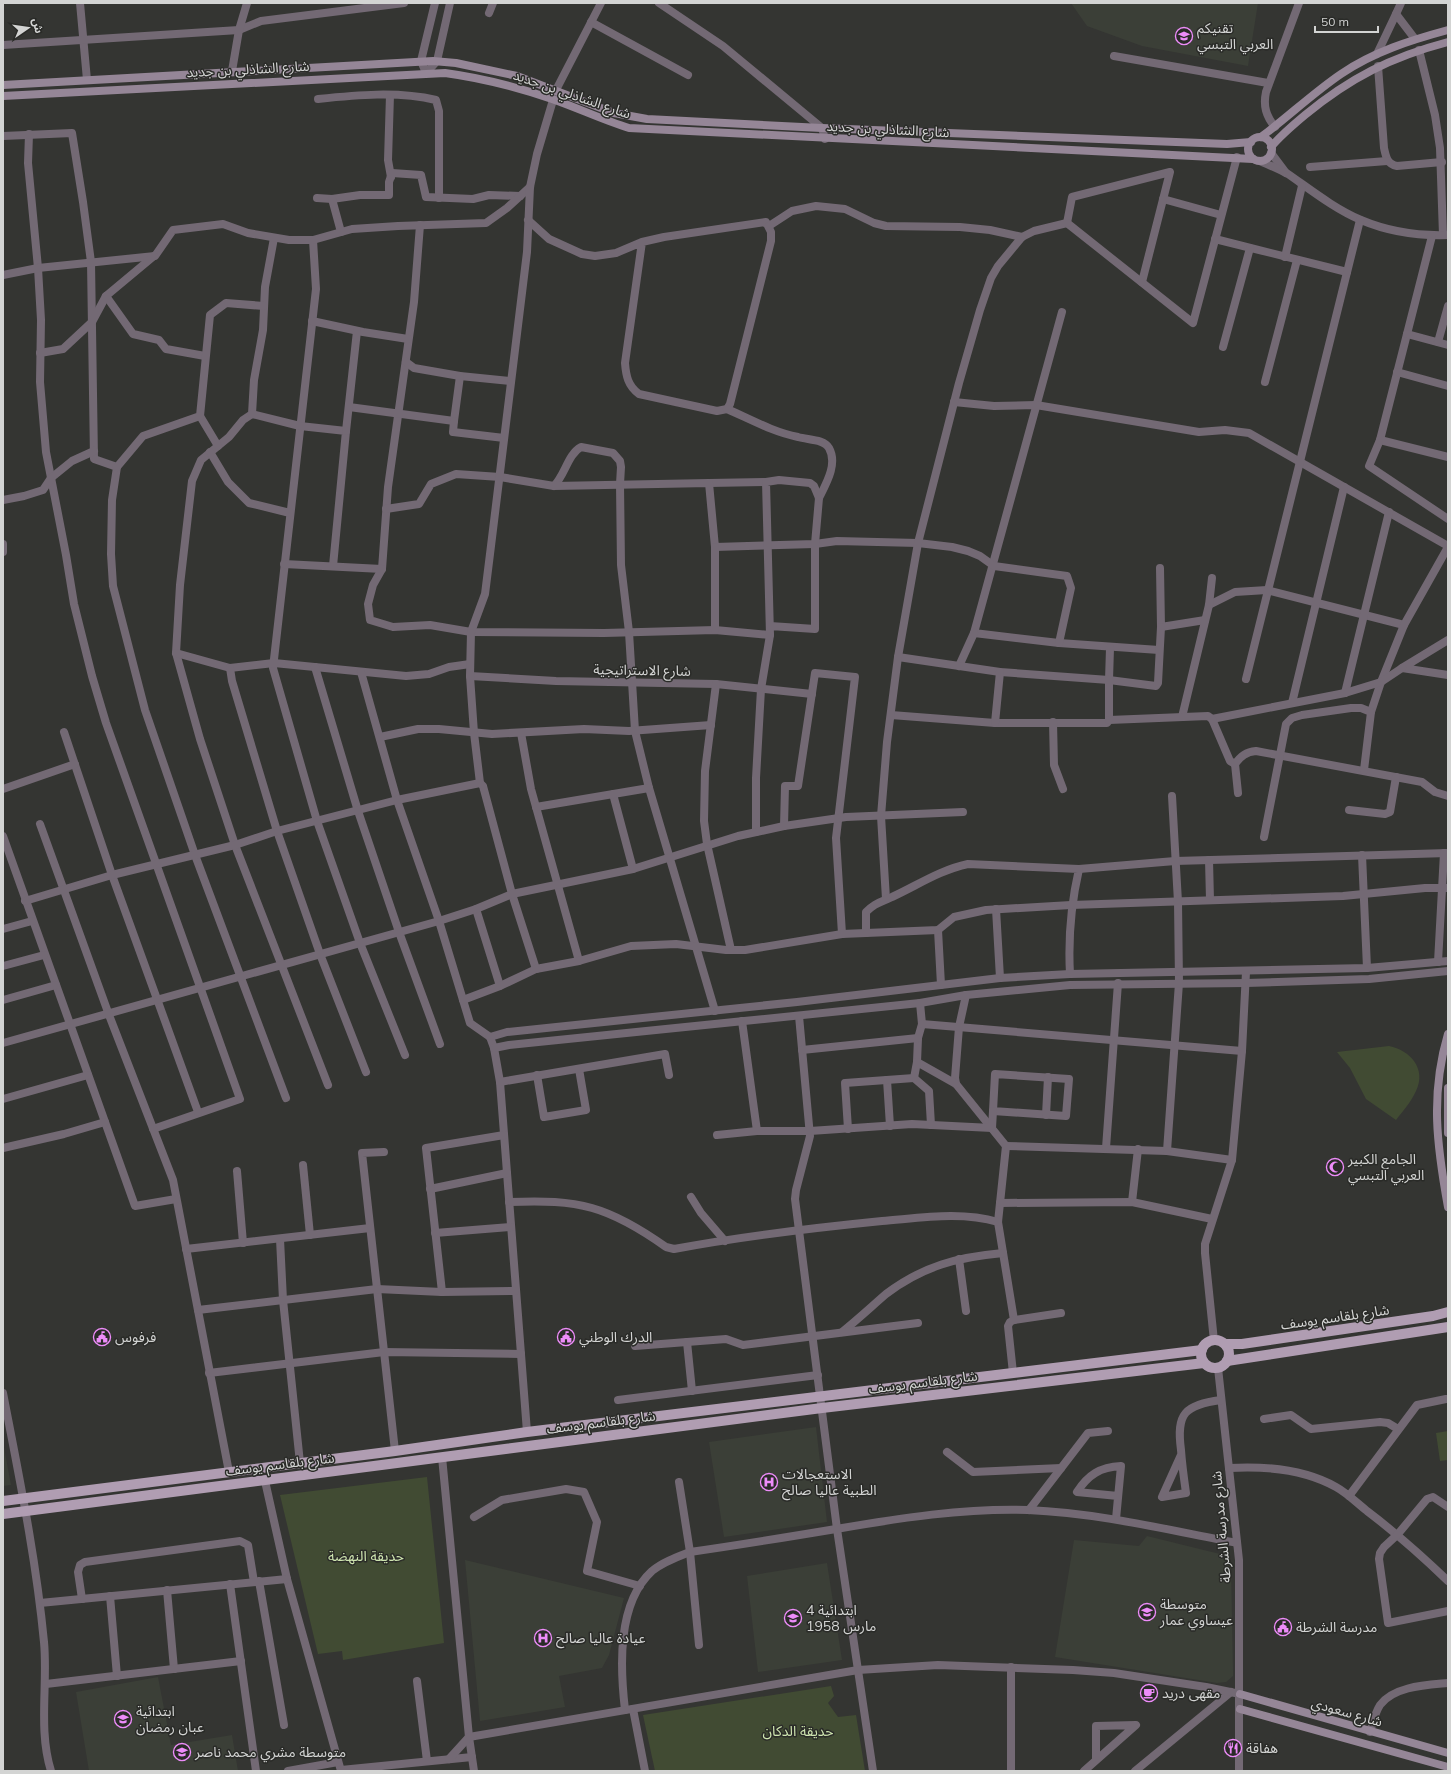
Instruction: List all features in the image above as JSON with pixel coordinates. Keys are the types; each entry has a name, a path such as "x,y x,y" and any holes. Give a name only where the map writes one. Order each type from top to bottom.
{"main road":[{"path":"1448,30 1415,39 1377,54 1342,74 1275,127 1261,137 1255,138 1250,142 1248,150 1256,160 1266,160 1280,137 1318,104 1378,66 1419,50 1448,42"},
{"name":"شارع الشاذلي بن جديد","path":"3,85 232,71 437,61 489,69 517,76 614,113 631,117 822,128 1227,144 1250,142"},
{"name":"شارع الشاذلي بن جديد","path":"3,96 445,73 492,80 553,99 629,128 825,139 1237,157 1256,160"},
{"path":"1261,137 1269,141 1271,150"},
{"path":"1448,1034 1440,1070 1436,1114 1441,1165 1448,1207"},
{"path":"1448,1088 1448,1128"},
{"name":"شارع بلقاسم يوسف","path":"1225,1344 1242,1344 1433,1316 1448,1312"},
{"name":"شارع بلقاسم يوسف","path":"1227,1362 1448,1327"},
{"path":"1214,1341 1225,1344 1229,1353 1227,1362 1218,1368 1212,1368 1204,1363 1201,1355 1202,1350 1207,1343 1214,1341"},
{"name":"شارع بلقاسم يوسف","path":"3,1501 395,1451 527,1432 1202,1350"},
{"name":"شارع بلقاسم يوسف","path":"3,1514 822,1408 1204,1363"},
{"name":"شارع سعودي","path":"1240,1694 1448,1753"},
{"name":"شارع سعودي","path":"1240,1709 1448,1767"}],"street":[{"path":"80,3 88,80"},
{"path":"232,71 239,30 247,3"},
{"path":"3,45 239,30 261,21 404,3"},
{"path":"435,3 421,61 426,73 437,61 450,3"},
{"path":"489,12 493,3"},
{"path":"536,969 512,894 483,786 480,783 474,733 470,676 471,632 485,594 527,252 530,187 537,154 556,90 601,3"},
{"path":"659,3 723,46 822,128 825,139"},
{"path":"1275,127 1266,111 1264,102 1268,83 1299,3"},
{"path":"1377,54 1401,3"},
{"path":"1396,14 1415,39"},
{"path":"591,22 688,75"},
{"path":"1256,160 1286,174 1302,186 1360,220 1386,229 1432,236 1446,235 1442,162 1444,148 1419,50"},
{"path":"1114,56 1268,83"},
{"path":"1378,66 1384,148 1387,161 1392,165 1397,166 1442,162"},
{"path":"318,99 359,96 390,96 436,100 439,111 439,198"},
{"path":"317,198 332,199 360,195 388,195 391,177 388,160 390,96"},
{"path":"3,136 72,133 84,202 91,262 94,459 117,467"},
{"path":"29,134 28,163 38,268 40,382 46,452 74,604 92,676 156,863 240,1099 198,1112 153,1129"},
{"path":"1271,150 1286,174"},
{"path":"1067,223 1193,323 1237,157"},
{"path":"1310,167 1387,161"},
{"path":"1067,223 1072,197 1170,172 1142,282"},
{"path":"391,177 392,173 421,175 426,197 473,199 489,195 520,196"},
{"path":"1285,257 1302,186"},
{"path":"40,353 63,349 92,322 106,296 155,256 173,230 223,224 248,233 274,238 289,240 313,240 352,229 486,223 530,187"},
{"path":"1164,198 1221,215"},
{"path":"332,199 341,232"},
{"path":"769,226 792,211 816,206 845,209 874,223 886,226 960,227 990,230 1022,237"},
{"path":"528,220 549,240 582,254 595,256 607,255 642,242 664,237 766,222 771,232 771,241 730,404 727,409"},
{"path":"1246,679 1360,220"},
{"path":"886,899 881,816 898,658 918,543 954,402 991,278 998,266 1022,237 1034,231 1067,223"},
{"path":"420,226 418,260 406,362 386,509 382,569 373,585 368,604 370,620 393,627 430,625 471,632 629,632 715,630 770,635"},
{"path":"1432,236 1380,440 1369,466 1448,519"},
{"path":"252,414 254,380 263,330 266,287 274,238"},
{"path":"1215,239 1347,272"},
{"path":"313,240 316,289 273,668 317,821 360,943 406,1055"},
{"path":"642,242 626,363 630,384 633,390 639,394 717,411 727,409 767,427 797,437 824,443 829,448 832,466 829,479 819,498 815,544 815,629 770,626"},
{"path":"1224,347 1250,248"},
{"path":"3,276 38,268 155,256"},
{"path":"1265,382 1297,260"},
{"path":"106,296 133,334 158,340 166,349 206,356"},
{"path":"218,446 200,416 210,315 226,303 264,306"},
{"path":"1438,342 1448,306"},
{"path":"959,666 974,633 994,566 1062,312"},
{"path":"312,321 357,331 408,339"},
{"path":"333,566 357,331"},
{"path":"1407,334 1448,345"},
{"path":"406,362 414,368 460,376 511,381"},
{"path":"1397,372 1448,386"},
{"path":"460,376 453,432 504,438"},
{"path":"954,402 994,406 1036,405 1199,432 1241,431 1258,437 1448,547 1404,625 1381,682 1371,712 1364,770"},
{"path":"349,407 454,421"},
{"path":"328,1084 235,845 200,739 176,653 180,585 192,481 201,460 229,437 243,420 252,414 300,426 346,431"},
{"path":"200,416 143,436 117,467 112,500 111,554 113,586 145,710 195,855 286,1098"},
{"path":"1380,440 1448,457"},
{"path":"554,486 562,478 572,456 581,447 613,453 617,456 621,467 621,565 629,632 635,731 638,751 715,1011"},
{"path":"3,500 24,496 43,490 51,478 72,461 94,451"},
{"path":"210,452 228,482 249,503 290,513"},
{"path":"386,509 419,504 431,484 456,474 500,478 554,486 766,482 779,480 810,483 814,486 819,498"},
{"path":"756,832 756,778 761,689 770,635 766,482"},
{"path":"709,483 715,547 715,630"},
{"path":"1292,703 1344,487"},
{"path":"1345,693 1389,512"},
{"path":"715,547 768,544 815,544 837,541 918,543 952,547 968,551 980,556 994,566 1067,576 1071,588 1059,643"},
{"path":"3,544 3,552"},
{"path":"284,564 382,569"},
{"path":"898,658 1000,672 1109,680 1156,686 1158,683 1161,627 1160,568"},
{"path":"1182,717 1209,605 1212,578"},
{"path":"1209,605 1235,592 1268,590 1404,625"},
{"path":"1161,627 1205,620"},
{"path":"974,633 1110,648 1159,650"},
{"path":"1212,719 1345,693 1381,682 1448,640"},
{"path":"1109,720 1110,648"},
{"path":"176,653 230,668 274,663 406,676 429,674 449,667 470,664"},
{"path":"315,667 358,811 399,932 440,1044"},
{"path":"230,668 232,681 277,831 320,954 366,1072"},
{"path":"1402,668 1448,675"},
{"path":"361,672 397,800 439,921 470,1023 490,1037 494,1048 500,1082 527,1432"},
{"path":"995,723 1000,672"},
{"path":"784,826 785,786 798,786 815,673 855,677 836,838 842,934"},
{"name":"شارع الاستراتيجية","path":"470,676 632,684 716,684 812,694"},
{"path":"716,684 706,771 704,821 707,844 731,950"},
{"path":"1264,837 1286,724 1292,718 1302,715 1350,708 1361,708 1371,712"},
{"path":"891,715 995,723 1107,723 1109,720 1208,716 1212,719 1227,756 1230,761 1235,764"},
{"path":"1054,722 1054,765 1063,789"},
{"path":"380,737 418,729 439,729 474,733 584,729 635,731 711,725"},
{"path":"64,732 112,875 198,1112"},
{"path":"521,732 536,808 579,961"},
{"path":"1235,764 1249,751 1279,755 1422,782 1435,792 1448,796"},
{"path":"3,789 75,764"},
{"path":"1235,764 1238,793"},
{"path":"1349,810 1385,814 1390,812 1396,776"},
{"path":"26,902 112,875 156,863 235,845 277,831 397,800 480,783"},
{"path":"536,808 649,788"},
{"path":"613,794 633,869"},
{"path":"1167,1151 1179,983 1178,902 1172,796"},
{"path":"3,1043 109,1015 240,975 439,921 476,909 512,894 559,886 633,869 707,844 756,832 784,826 839,818 963,812"},
{"path":"40,824 109,1015 172,1180 229,1472"},
{"path":"3,836 44,955 135,1206 176,1199"},
{"path":"866,933 866,912 874,904 934,874 968,864 1079,868 1175,861 1446,853 1438,962"},
{"path":"1362,855 1367,968"},
{"path":"1209,860 1210,900"},
{"path":"1070,974 1069,945 1071,905 1079,868"},
{"path":"463,1000 500,986 536,969 579,961 631,946 676,944 731,950 789,944 842,934 938,930 954,917 996,910 1071,905 1364,894 1444,888"},
{"path":"476,909 500,986"},
{"path":"996,910 1000,978"},
{"path":"3,929 32,921"},
{"path":"938,930 941,985"},
{"path":"3,966 44,955"},
{"path":"490,1037 507,1032 715,1011 1000,978 1070,974 1246,972 1367,968 1448,961"},
{"path":"494,1048 509,1045 920,1003 966,995 1070,985 1118,983 1246,983 1369,979 1448,971"},
{"path":"1214,1341 1205,1253 1206,1238 1232,1160 1242,1052 1246,972"},
{"path":"1106,1148 1118,983"},
{"path":"3,1000 56,985"},
{"path":"956,1084 955,1078 959,1028 966,995"},
{"path":"914,1078 917,1062 918,1038 922,1024 920,1003"},
{"path":"799,1016 810,1131 808,1149 796,1190 795,1199 837,1529 873,1771"},
{"path":"742,1021 756,1131"},
{"path":"922,1024 1242,1052"},
{"path":"802,1050 918,1038"},
{"path":"500,1082 665,1054 669,1075"},
{"path":"917,1062 956,1084 1006,1146 998,1222 1014,1320"},
{"path":"537,1075 544,1117 586,1110 579,1068"},
{"path":"992,1128 995,1074 1069,1079 1066,1116 993,1111"},
{"path":"3,1100 88,1075"},
{"path":"1046,1115 1048,1077"},
{"path":"848,1128 845,1083 914,1078 929,1091 931,1125"},
{"path":"887,1080 890,1126"},
{"path":"3,1147 64,1134 105,1122"},
{"path":"717,1135 756,1131 810,1131 890,1126 931,1125 992,1128"},
{"path":"442,1292 426,1148 504,1135"},
{"path":"1006,1146 1167,1151 1232,1160"},
{"path":"1132,1202 1138,1150"},
{"path":"384,1152 362,1153 395,1451"},
{"path":"303,1165 310,1235"},
{"path":"237,1171 243,1243"},
{"path":"430,1189 507,1173"},
{"path":"691,1197 706,1219 725,1241"},
{"path":"509,1202 534,1201 587,1205 626,1220 666,1246 674,1249 799,1229 934,1217 963,1216 998,1222"},
{"path":"1000,1203 1132,1202 1212,1219"},
{"path":"435,1233 510,1227"},
{"path":"186,1249 370,1228"},
{"path":"280,1239 283,1300 300,1463"},
{"path":"841,1333 899,1285 936,1266 959,1259 1003,1254"},
{"path":"959,1259 966,1311"},
{"path":"198,1310 377,1289 442,1292 515,1291"},
{"path":"1013,1373 1008,1326 1010,1322 1014,1320 1061,1313"},
{"path":"635,1346 726,1339 743,1345 918,1323"},
{"path":"686,1342 692,1391"},
{"path":"210,1372 384,1352 521,1354"},
{"name":"شارع مدرسة الشرطة","path":"1218,1368 1237,1543 1240,1694 1239,1771"},
{"path":"618,1400 818,1375"},
{"path":"3,1393 24,1498 40,1603 46,1684 44,1736 51,1771"},
{"path":"1349,1496 1417,1405 1446,1399"},
{"path":"1181,1454 1162,1497 1186,1493 1181,1454 1178,1431 1183,1417 1195,1406 1221,1400"},
{"path":"1264,1419 1291,1415 1311,1428 1380,1422 1388,1423 1398,1429"},
{"path":"1028,1510 1088,1433 1108,1431"},
{"path":"947,1452 973,1472 1061,1468"},
{"path":"442,1457 469,1736 474,1771"},
{"path":"1116,1519 1121,1466 1104,1468 1094,1472 1088,1477 1077,1492 1118,1496"},
{"path":"1229,1468 1267,1468 1292,1472 1316,1478 1336,1487 1398,1534 1448,1581"},
{"path":"265,1480 287,1579 340,1768"},
{"path":"678,1482 690,1552 699,1645"},
{"path":"474,1517 502,1500 566,1489 584,1492 597,1522 587,1571 640,1586"},
{"path":"1448,1507 1433,1498 1427,1499 1398,1534 1384,1547 1380,1553 1379,1559 1388,1623 1448,1611"},
{"path":"645,1771 622,1681 624,1635 630,1609 640,1586 653,1571 671,1559 690,1552 941,1513 1028,1510 1116,1519 1237,1543"},
{"path":"82,1599 78,1572 80,1565 85,1562 240,1541 248,1545 257,1581 284,1725"},
{"path":"40,1603 287,1579"},
{"path":"230,1584 256,1771"},
{"path":"167,1590 174,1669"},
{"path":"110,1596 116,1676"},
{"path":"46,1684 241,1661"},
{"path":"449,1759 469,1736 858,1670 938,1665 1012,1667 1114,1673 1240,1694"},
{"path":"1011,1771 1012,1667"},
{"path":"417,1681 427,1761"},
{"path":"1370,1732 1375,1713 1381,1703 1390,1697 1406,1689 1448,1683"},
{"path":"1135,1771 1231,1692"},
{"path":"1084,1771 1136,1725 1096,1726 1096,1760"},
{"path":"288,1771 418,1762 472,1756"},
{"path":"418,1762 418,1771"}],"shaded area":[{"name":"تقنيكم العربي التبسي","path":"1071,3 1258,3 1248,66 1142,46 1087,26"},
{"name":"الاستعجالات الطبية عاليا صالح","path":"816,1427 827,1522 724,1537 709,1442"},
{"path":"3,1442 11,1485 3,1486"},
{"name":"متوسطة عيساوي عمار","path":"1147,1536 1220,1554 1231,1568 1233,1676 1226,1682 1217,1683 1055,1657 1074,1540 1139,1546"},
{"name":"عيادة عاليا صالح","path":"465,1560 624,1598 609,1655 602,1668 559,1676 565,1707 480,1721"},
{"name":"ابتدائية 4 مارس 1958","path":"827,1563 842,1660 758,1672 747,1576"},
{"name":"ابتدائية عبان رمضان","path":"158,1677 171,1745 232,1735 238,1771 89,1771 76,1692"}],"green space":[{"path":"1389,1046 1397,1048 1410,1056 1418,1068 1419,1075 1419,1083 1414,1095 1396,1120 1366,1099 1350,1068 1337,1052"},
{"path":"1448,1431 1448,1460 1440,1461 1436,1433"},
{"name":"حديقة النهضة","path":"427,1477 444,1643 343,1660 342,1651 318,1654 280,1495"},
{"name":"حديقة الدكان","path":"831,1686 834,1696 828,1703 838,1717 856,1715 865,1771 655,1771 643,1715"}],"place":[{"name":"تقنيكم العربي التبسي","path":"1184,36"},
{"name":"الجامع الكبير العربي التبسي","path":"1335,1167"},
{"name":"فرفوس","path":"102,1337"},
{"name":"الدرك الوطني","path":"566,1337"},
{"name":"الاستعجالات الطبية عاليا صالح","path":"769,1482"},
{"name":"متوسطة عيساوي عمار","path":"1147,1612"},
{"name":"ابتدائية 4 مارس 1958","path":"793,1618"},
{"name":"مدرسة الشرطة","path":"1283,1627"},
{"name":"عيادة عاليا صالح","path":"543,1638"},
{"name":"مقهى دريد","path":"1149,1693"},
{"name":"ابتدائية عبان رمضان","path":"123,1719"},
{"name":"هفاقة","path":"1233,1748"},
{"name":"متوسطة مشري محمد ناصر","path":"182,1752"}]}
